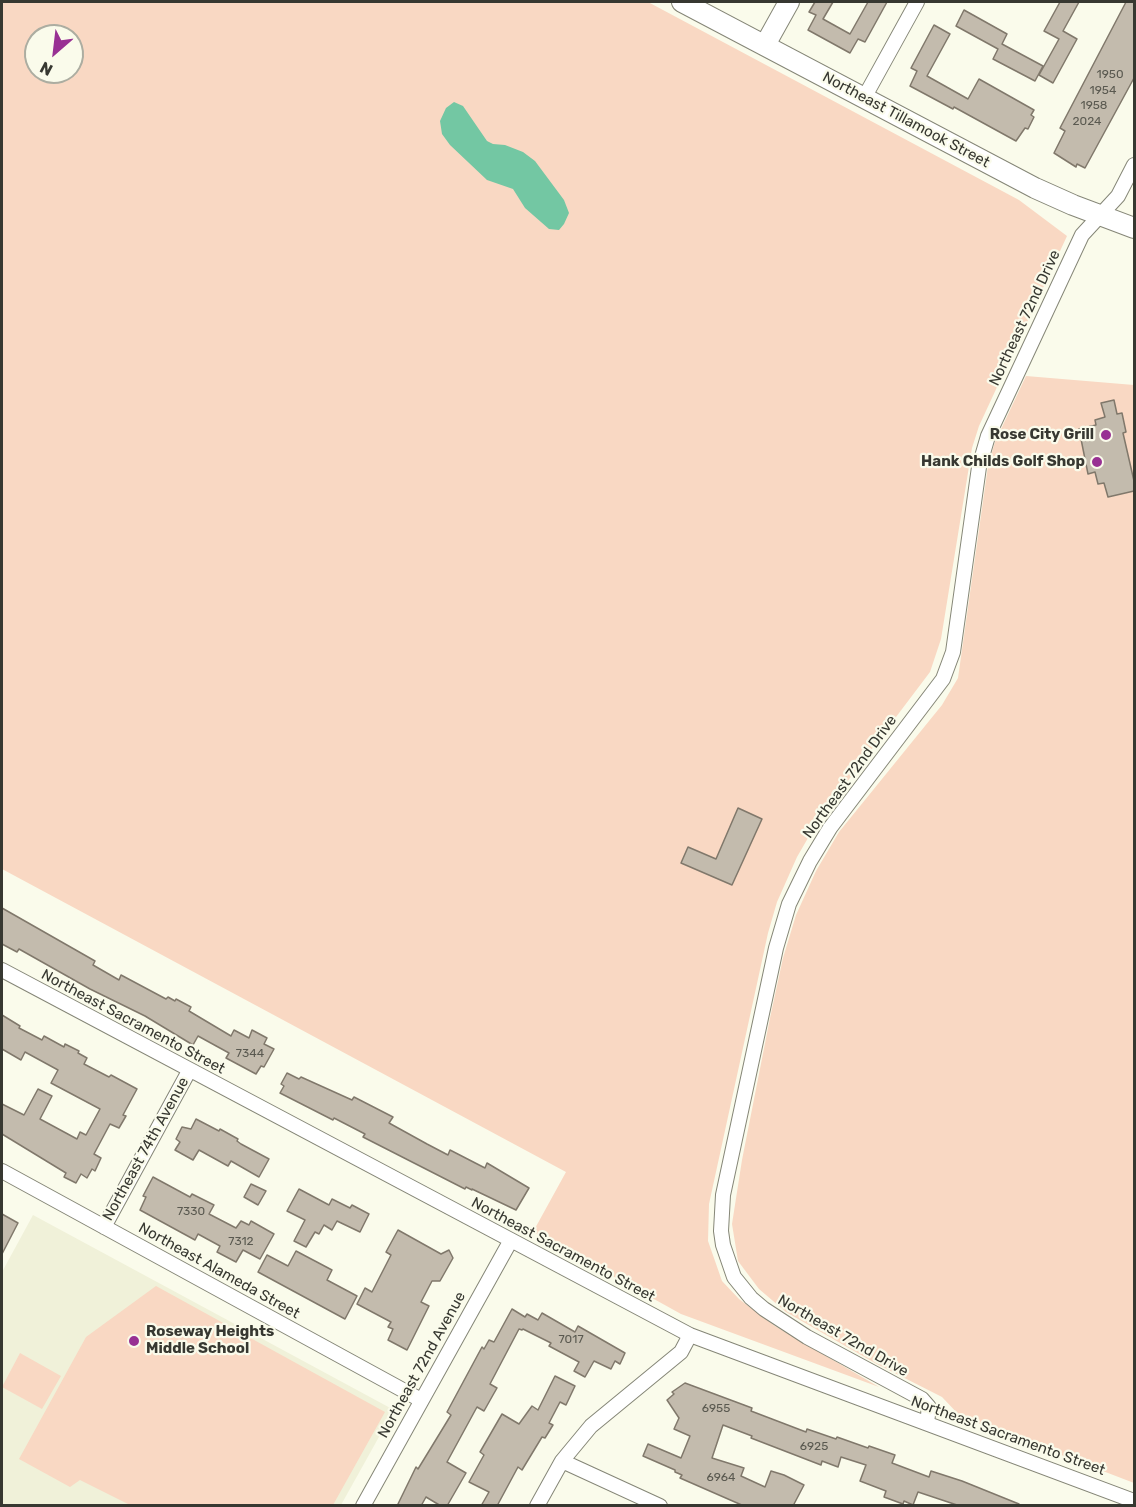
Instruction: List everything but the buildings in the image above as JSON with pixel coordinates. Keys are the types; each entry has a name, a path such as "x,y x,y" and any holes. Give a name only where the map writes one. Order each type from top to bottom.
{"street":[{"name":"Northeast Tillamook Street","path":"682,2 1035,188 1134,228"},
{"path":"765,45 789,2"},
{"path":"864,98 917,2"},
{"path":"1101,216 1118,196 1134,165"},
{"name":"Northeast 72nd Drive","path":"927,1423 929,1407 922,1399 807,1337 751,1298 734,1277 723,1245 721,1222 723,1195 776,948 789,904 810,861 830,828 943,679 953,652 983,450 1082,235 1101,216"},
{"name":"Northeast Sacramento Street","path":"2,970 690,1335 1134,1501"},
{"name":"Northeast 74th Avenue","path":"104,1227 189,1071"},
{"name":"Northeast Alameda Street","path":"2,1171 422,1400"},
{"name":"Northeast 72nd Avenue","path":"363,1506 511,1240"},
{"path":"537,1506 562,1461 591,1426 681,1352 690,1335"},
{"path":"562,1461 660,1506"}],"shaded area":[{"path":"2,2 648,2 1019,200 1067,236 979,426 972,448 941,639 930,672 819,819 797,857 777,902 768,933 709,1204 708,1241 722,1281 739,1299 775,1326 879,1387 681,1314 533,1232 566,1172 2,869"},
{"path":"454,102 463,106 487,141 523,152 535,161 564,200 569,213 559,230 549,229 525,208 513,189 487,180 450,145 442,134 440,121 446,108"},
{"path":"1026,376 1134,385 1134,1483 960,1416 942,1397 875,1363 786,1312 759,1289 738,1261 732,1224 770,1018 783,958 796,915 816,871 839,832 942,705 958,678 988,466 995,442"},
{"name":"Roseway Heights Middle School","path":"33,1215 394,1410 341,1505 2,1506 2,1272"},
{"name":"Roseway Heights Middle School","path":"156,1286 385,1412 333,1505 130,1505 80,1480 70,1487 19,1459 86,1337"},
{"path":"20,1353 61,1376 42,1409 2,1387"}],"place":[{"name":"Rose City Grill","path":"1106,435"},
{"name":"Hank Childs Golf Shop","path":"1097,462"},
{"name":"Roseway Heights Middle School","path":"134,1341"}]}
